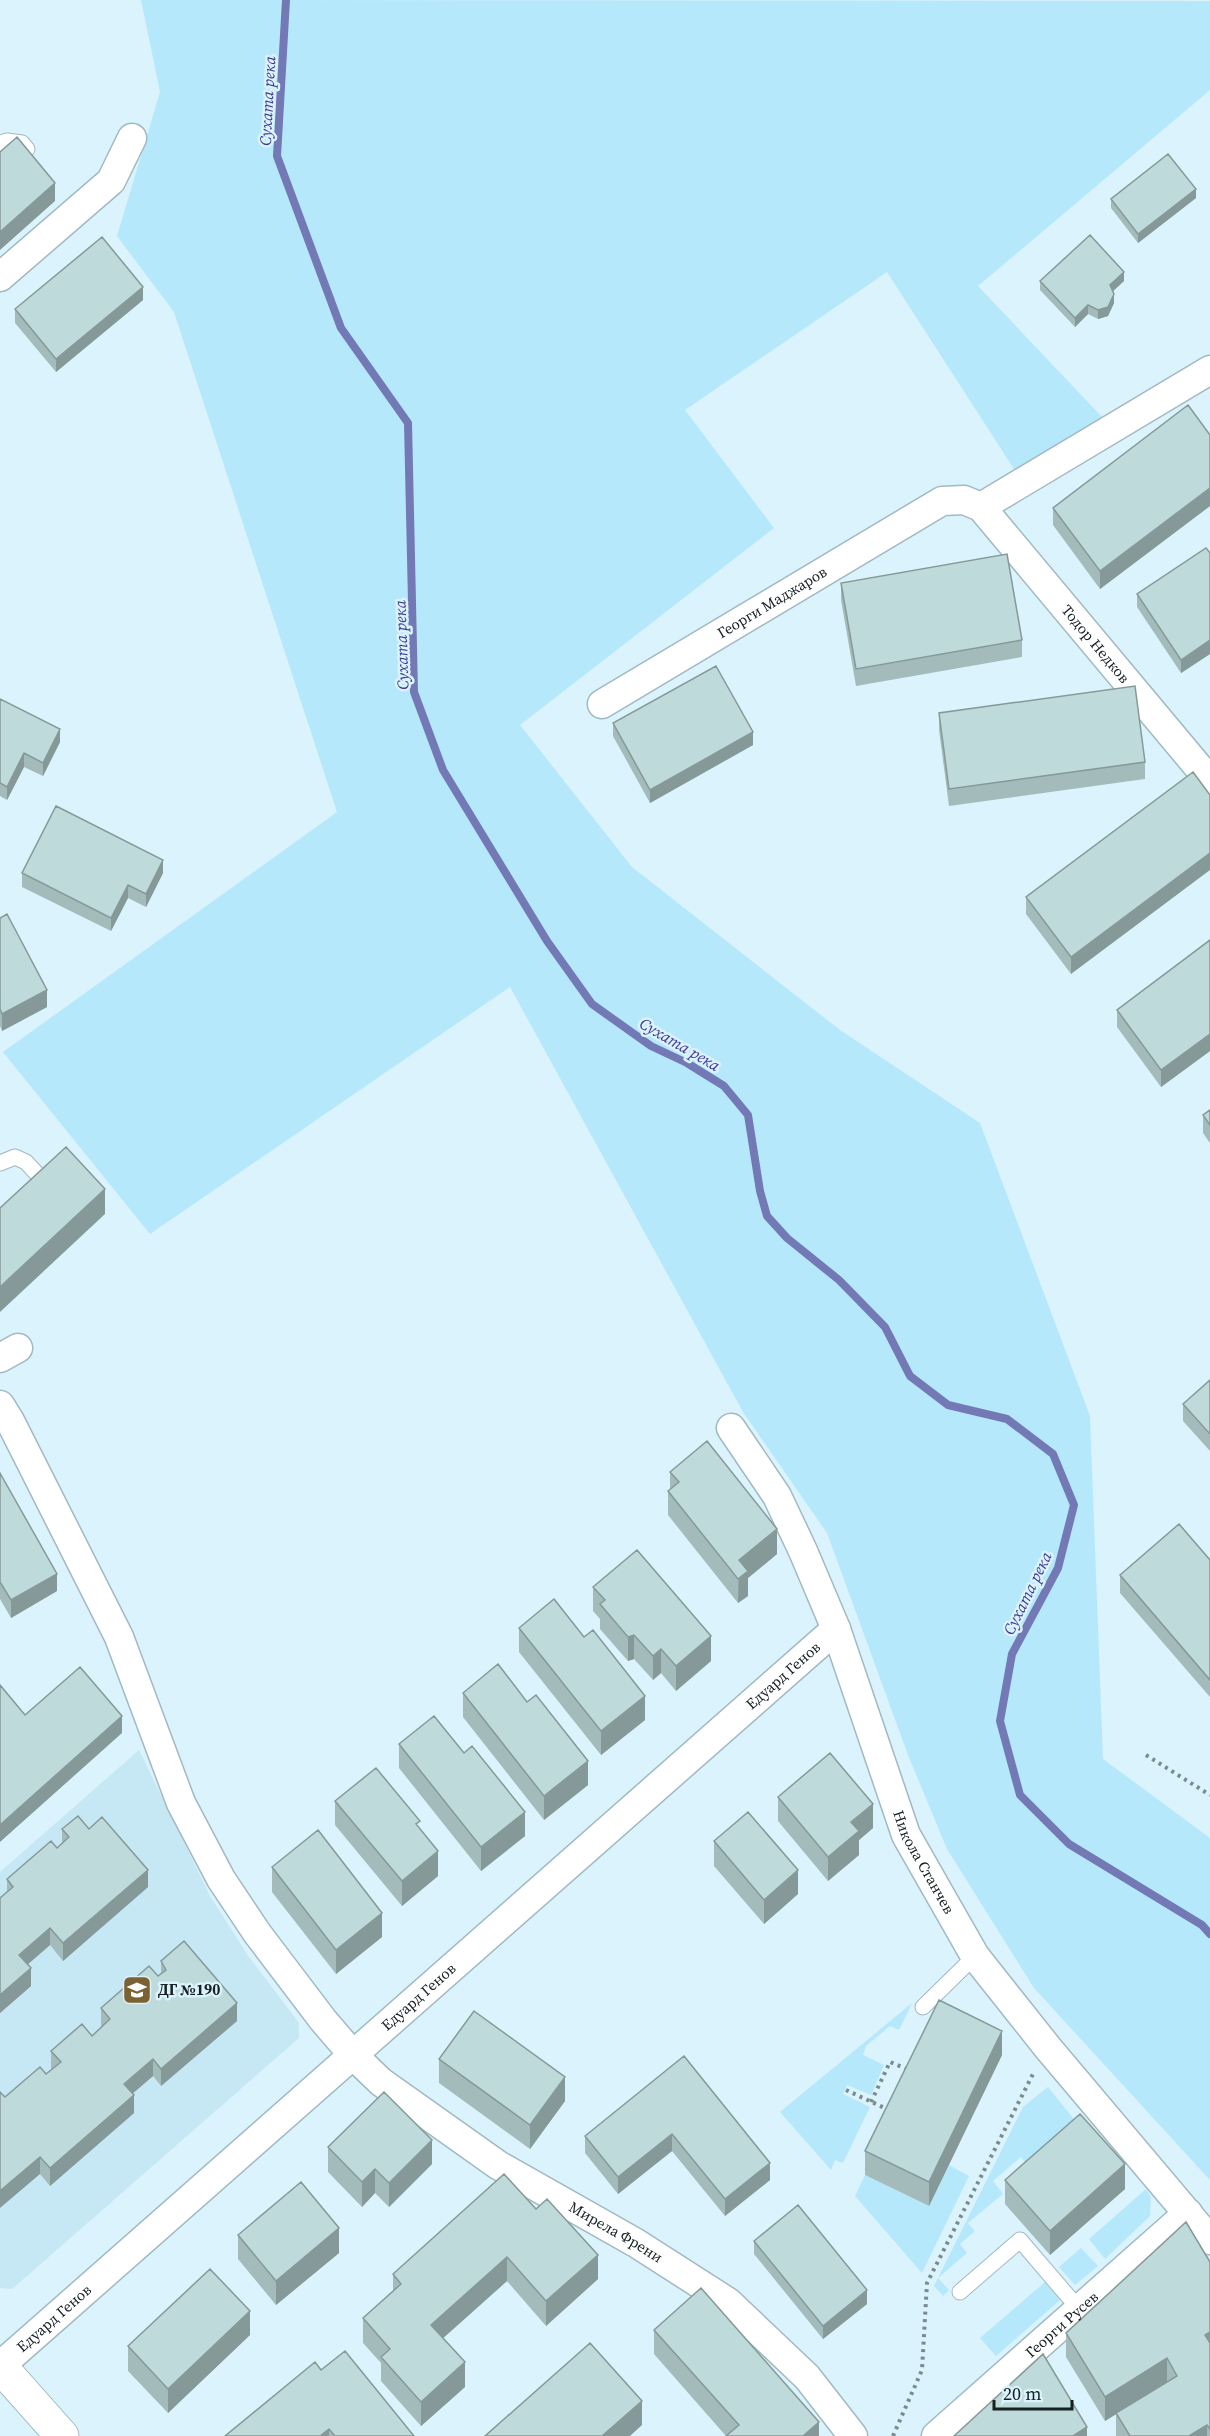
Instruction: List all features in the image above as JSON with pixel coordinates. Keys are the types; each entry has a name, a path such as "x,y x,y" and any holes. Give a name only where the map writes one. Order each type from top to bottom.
{"street":[{"path":"0,277 111,181 132,138"},
{"path":"981,507 1163,396 1210,370"},
{"name":"Георги Маджаров","path":"602,704 942,501 964,500 981,507"},
{"name":"Тодор Недков","path":"981,507 1210,782"},
{"name":"Мирела Френи","path":"0,1406 10,1421 118,1637 181,1803 221,1879 257,1933 353,2055 381,2082 498,2165 636,2243 728,2302 807,2377 853,2436"},
{"name":"Никола Станчев","path":"731,1428 777,1496 803,1551 836,1629 906,1834 975,1956 1048,2048 1210,2240"},
{"name":"Едуард Генов","path":"0,2366 836,1629"},
{"name":"Георги Русев","path":"936,2436 1188,2213"},
{"path":"0,2366 62,2436"}],"lane":[{"path":"0,143 7,141 21,143 28,151"},
{"path":"0,1163 15,1157 26,1162 49,1187"},
{"path":"923,2007 975,1956"},
{"path":"960,2292 1020,2240 1080,2309"}],"path":[{"path":"1146,1755 1210,1796"},
{"path":"893,2436 922,2370 927,2283 1048,2048"},
{"path":"871,2102 890,2062 915,2073"},
{"path":"846,2090 895,2113"}],"shaded area":[{"path":"141,0 1210,1 1210,90 978,286 1102,417 1210,361 1030,494 887,272 685,410 774,528 520,725 632,867 840,1030 980,1123 1090,1416 1103,1759 1210,1838 1210,2180 1034,1988 947,1849 908,1755 827,1533 743,1412 510,987 150,1234 3,1052 337,812 174,312 117,236 160,92"},
{"name":"ДГ №190","path":"139,1750 210,1896 249,1957 299,2023 299,2038 12,2289 0,2288 0,1872"},
{"path":"912,2003 899,2030 890,2026 866,2046 863,2055 884,2065 871,2095 847,2085 843,2094 870,2107 843,2163 835,2160 831,2170 780,2112"},
{"path":"1048,2087 1077,2123 1027,2165 1021,2157 993,2181 1003,2194 968,2223 975,2231 960,2244 967,2253 938,2278 949,2290 943,2296 934,2286 1023,2107"},
{"path":"949,2165 969,2176 922,2273 855,2196 865,2175 929,2206"},
{"path":"1146,2189 1151,2197 1150,2216 1105,2259 1089,2239"},
{"path":"1081,2248 1098,2266 1075,2285 1059,2267"},
{"path":"1045,2282 1060,2300 996,2356 980,2338"}],"building":[{"path":"17,137 55,183 0,232 0,152"},
{"path":"1168,154 1196,189 1138,234 1111,199"},
{"path":"1090,235 1124,272 1110,285 1114,294 1108,307 1098,310 1088,305 1075,318 1040,281"},
{"path":"102,237 143,287 56,359 15,309"},
{"path":"1188,405 1210,435 1210,488 1100,571 1053,508"},
{"path":"1206,548 1210,553 1210,640 1181,660 1137,594"},
{"path":"1007,554 1022,640 856,669 841,583"},
{"path":"716,666 753,732 650,790 613,723"},
{"path":"1135,686 1145,762 949,789 939,713"},
{"path":"0,699 60,729 43,763 24,753 7,787 0,783"},
{"path":"1193,772 1210,795 1210,853 1071,957 1026,897"},
{"path":"56,806 163,860 146,894 128,885 111,918 22,873"},
{"path":"7,914 47,990 2,1014 0,1009 0,918"},
{"path":"1210,940 1210,1034 1161,1070 1117,1010"},
{"path":"1210,1110 1210,1125 1203,1115"},
{"path":"66,1147 105,1189 0,1287 0,1208"},
{"path":"1210,1380 1210,1434 1183,1404"},
{"path":"707,1441 777,1529 739,1560 748,1571 738,1579 668,1491 679,1482 670,1472"},
{"path":"0,1473 57,1574 11,1600 0,1582"},
{"path":"1179,1524 1210,1560 1210,1680 1120,1575"},
{"path":"637,1550 711,1636 676,1666 661,1649 653,1656 634,1635 628,1637 600,1604 605,1600 593,1587"},
{"path":"554,1599 584,1637 593,1630 645,1696 601,1731 519,1628"},
{"path":"498,1664 527,1702 536,1695 588,1761 544,1796 463,1693"},
{"path":"80,1667 122,1716 0,1825 0,1685 25,1715"},
{"path":"434,1716 464,1753 472,1746 525,1812 481,1847 399,1744"},
{"path":"830,1753 873,1804 851,1822 859,1831 828,1857 778,1797"},
{"path":"376,1768 420,1821 416,1824 438,1851 402,1881 335,1801"},
{"path":"748,1812 798,1870 764,1900 714,1841"},
{"path":"78,1816 89,1829 102,1817 148,1870 63,1943 50,1928 19,1955 31,1968 0,1995 0,1898 13,1887 7,1879 51,1841 57,1848 69,1837 62,1829"},
{"path":"318,1830 382,1913 336,1950 272,1867"},
{"path":"184,1941 237,2003 161,2069 153,2059 124,2084 134,2095 50,2168 40,2157 0,2191 0,2092 5,2097 40,2067 46,2074 61,2062 51,2051 82,2024 92,2036 110,2019 101,2008 149,1966 158,1976 166,1970 161,1961"},
{"path":"939,2000 1002,2031 929,2182 865,2151"},
{"path":"474,2011 565,2077 530,2125 439,2059"},
{"path":"684,2056 770,2163 725,2199 672,2134 618,2177 585,2136"},
{"path":"384,2092 432,2140 389,2183 375,2169 362,2182 328,2147"},
{"path":"1080,2114 1125,2164 1050,2231 1005,2180"},
{"path":"504,2174 536,2209 547,2199 598,2255 546,2301 507,2257 431,2325 465,2362 421,2402 381,2357 390,2349 363,2318 401,2284 393,2274"},
{"path":"301,2182 339,2228 276,2281 238,2235"},
{"path":"798,2205 867,2290 823,2326 754,2241"},
{"path":"1186,2222 1210,2262 1210,2332 1205,2335 1210,2343 1210,2429 1207,2425 1189,2436 1130,2436 1116,2413 1177,2376 1167,2358 1105,2397 1066,2333"},
{"path":"210,2269 250,2311 168,2389 128,2346"},
{"path":"701,2288 819,2422 803,2436 726,2436 739,2425 654,2330"},
{"path":"590,2343 642,2401 602,2436 485,2436"},
{"path":"345,2351 414,2436 335,2436 329,2429 320,2436 225,2436 315,2362 321,2370"},
{"path":"1043,2354 1087,2427 1073,2436 954,2436"}],"waterway":[{"name":"Сухата река","path":"286,0 277,156 341,328 408,423 414,692 443,770 547,941 592,1004 651,1046 687,1063 724,1086 748,1115 760,1191 767,1216 787,1238 839,1280 885,1327 910,1376 948,1405 1007,1419 1053,1454 1074,1505 1058,1568 1012,1654 1000,1721 1020,1795 1069,1844 1202,1925 1210,1934"}],"place":[{"name":"ДГ №190","path":"137,1990"}]}
